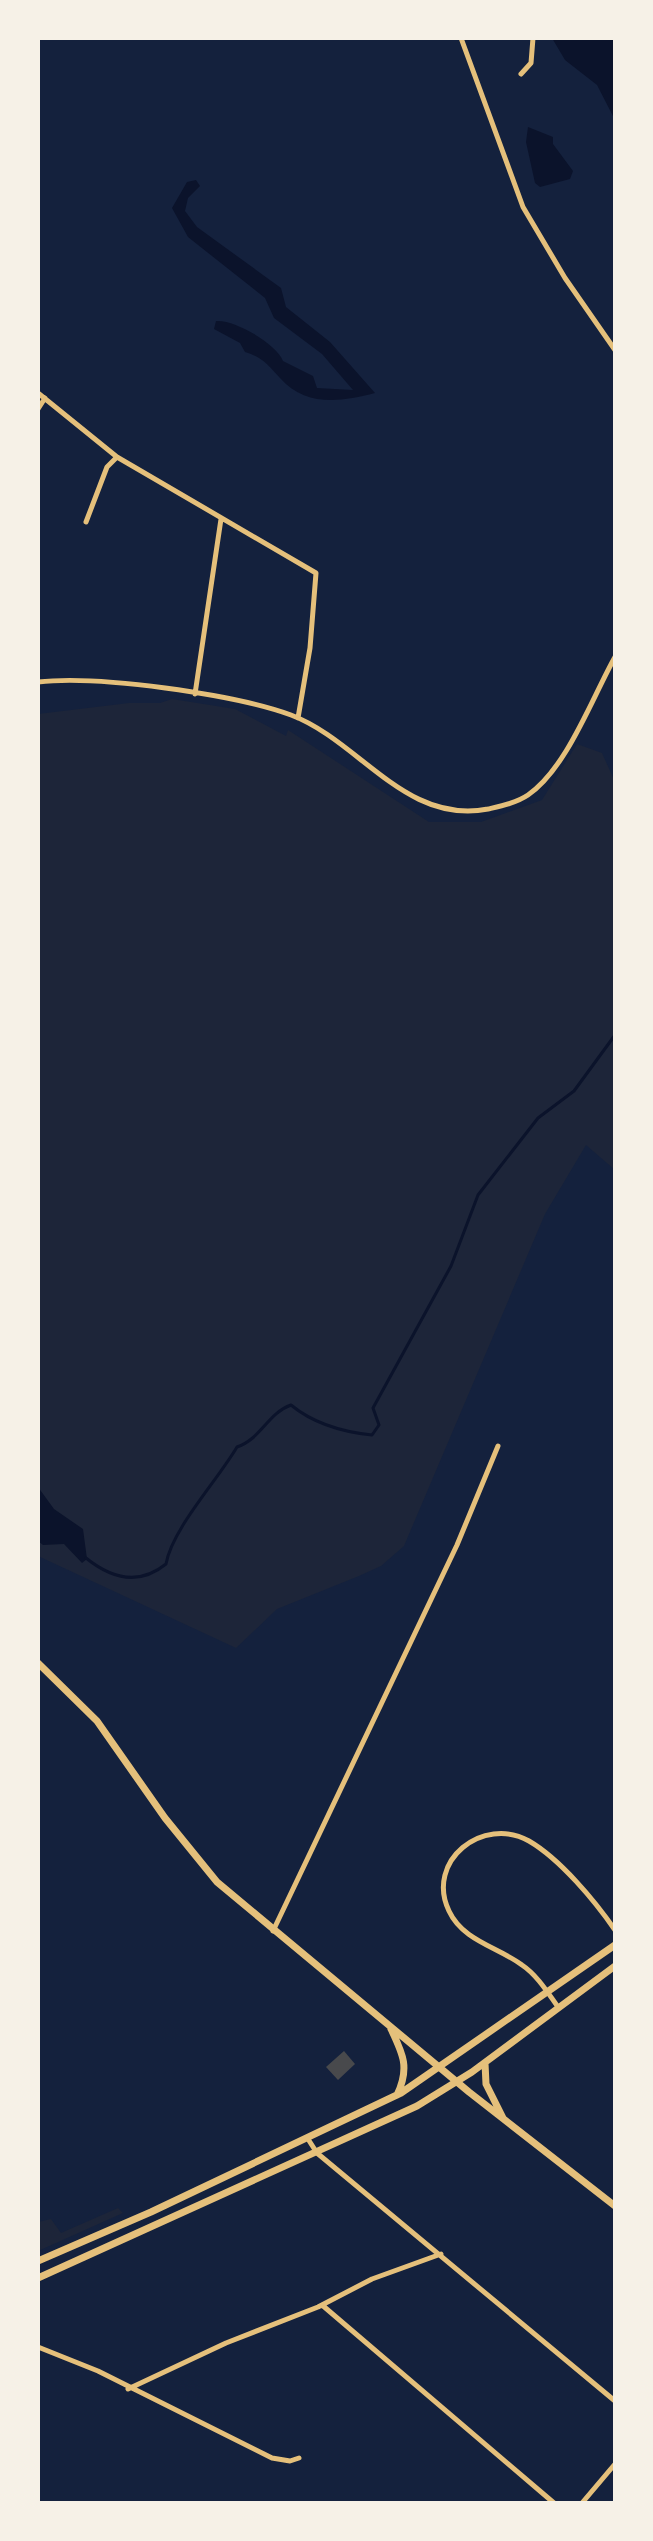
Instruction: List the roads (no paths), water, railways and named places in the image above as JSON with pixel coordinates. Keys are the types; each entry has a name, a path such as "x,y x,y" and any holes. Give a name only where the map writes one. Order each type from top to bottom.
{"main road":[{"path":"38,1663 97,1721 165,1818 217,1882 504,2120 615,2206"},
{"path":"38,2261 140,2217 397,2095 615,1945"},
{"path":"38,2278 398,2116 458,2082 615,1966"},
{"path":"390,2027 405,2061 405,2079 397,2095"},
{"path":"486,2061 483,2075 504,2120"},
{"path":"183,2197 190,2211"},
{"path":"140,2217 146,2231"}],"street":[{"path":"461,38 523,207 565,278 615,350"},
{"path":"521,74 531,63 533,38"},
{"path":"38,393 117,457 316,573 310,648 298,718"},
{"path":"38,409 45,398"},
{"path":"86,522 107,467 117,457"},
{"path":"195,694 221,519"},
{"path":"38,682 76,681 195,694 261,706 298,718 333,737 395,786 432,807 458,811 488,809 527,795 549,775 615,657"},
{"path":"273,1931 457,1545 498,1446"},
{"path":"558,2007 526,1967 464,1932 450,1914 443,1881 451,1858 459,1849 493,1835 528,1841 582,1889 615,1930"},
{"path":"308,2139 317,2153 615,2401"},
{"path":"128,2389 226,2343 322,2305 372,2279 441,2254"},
{"path":"322,2305 554,2503"},
{"path":"38,2347 98,2371 128,2389 272,2458 282,2461 299,2458"},
{"path":"582,2503 615,2464"}],"waterway":[{"path":"86,1558 106,1571 126,1577 146,1575 166,1564 186,1521 237,1447 291,1405 329,1426 372,1435 379,1425 373,1408 451,1266 478,1195 538,1118 574,1091 615,1035"}]}
